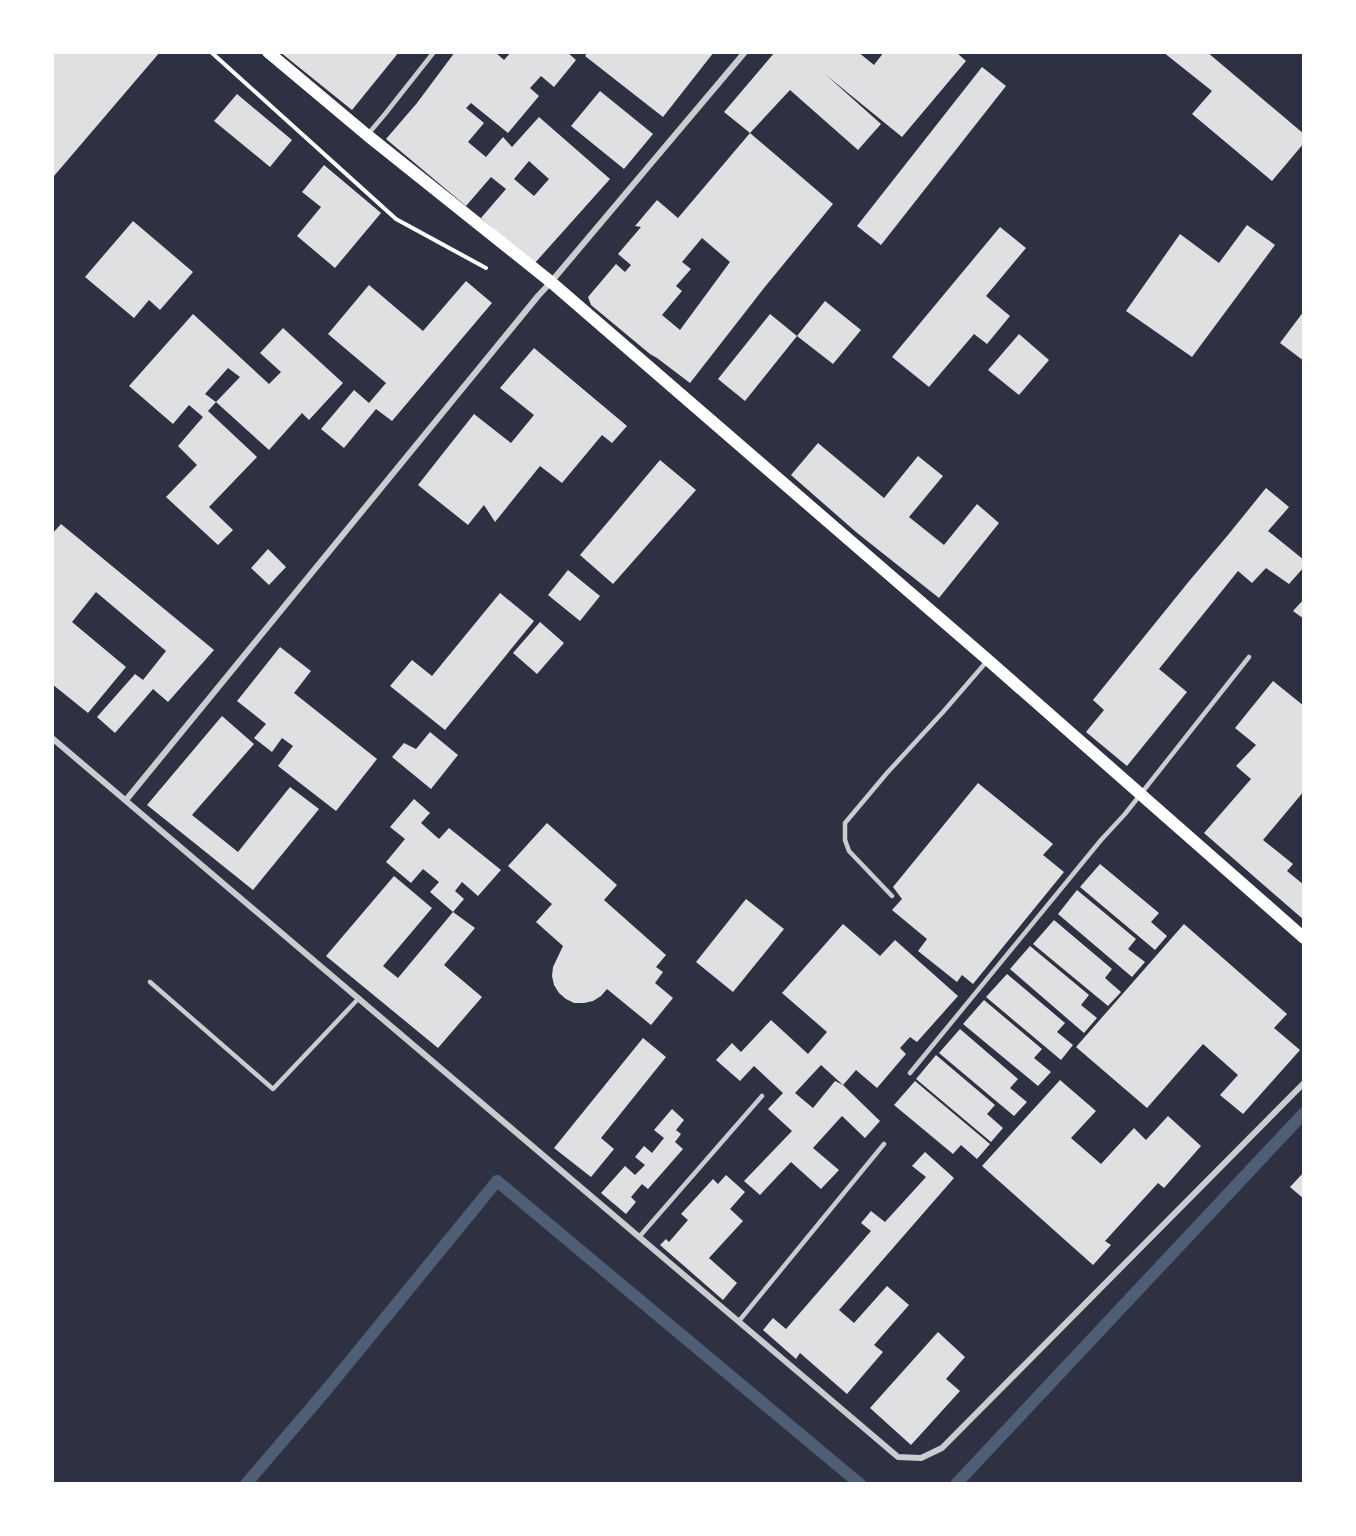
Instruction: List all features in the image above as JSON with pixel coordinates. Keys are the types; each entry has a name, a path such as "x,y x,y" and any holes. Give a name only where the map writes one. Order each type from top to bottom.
{"main road":[{"path":"268,52 367,135 551,282 1304,938"}],"street":[{"path":"126,800 538,296 745,52"},
{"path":"52,738 898,1456 921,1458 942,1448 1304,1083"}],"lane":[{"path":"367,135 434,52"},
{"path":"910,1073 1249,657"},
{"path":"892,896 849,851 844,840 845,823 987,660"},
{"path":"150,982 273,1089 359,998"},
{"path":"639,1236 762,1096"},
{"path":"739,1321 884,1144"}],"path":[{"path":"211,52 396,219 487,269"}],"building":[{"path":"52,52 160,52 54,176 52,175"},
{"path":"280,52 399,52 352,110"},
{"path":"455,52 495,52 504,60 511,52 567,52 576,60 554,87 541,76 530,88 539,96 508,133 471,103 466,108 484,123 468,142 486,157 503,137 512,147 539,117 610,179 534,264 481,218 506,189 491,177 466,206 386,139 417,103","holes":["529,161 549,179 534,196 514,179"]},
{"path":"588,52 714,52 663,117 585,56"},
{"path":"775,52 858,52 874,65 884,52 956,52 966,61 902,137 826,75 881,124 858,150 790,90 750,133 724,112"},
{"path":"1163,52 1207,52 1304,134 1304,143 1272,181 1192,114 1212,91"},
{"path":"982,67 1006,86 881,245 857,226"},
{"path":"600,91 653,134 624,169 571,126"},
{"path":"237,94 292,140 270,167 214,121"},
{"path":"750,133 833,204 690,383 650,354 591,305 588,297 616,264 625,272 631,265 618,254 641,227 635,226 657,200 678,218","holes":["702,238 730,262 680,330 662,315 682,291 676,286 691,269 682,262"]},
{"path":"324,165 381,213 335,268 297,236 321,207 302,192"},
{"path":"133,221 193,272 160,310 149,300 134,318 85,277"},
{"path":"1247,225 1275,245 1192,357 1126,311 1180,234 1219,263"},
{"path":"1000,227 1026,248 986,296 1010,316 987,344 974,334 929,387 892,357"},
{"path":"466,281 492,303 392,421 376,409 344,448 321,429 354,390 369,403 386,383 328,334 369,285 423,331"},
{"path":"825,301 861,330 833,364 797,336"},
{"path":"1304,311 1304,361 1280,343"},
{"path":"193,314 269,384 281,372 260,353 283,328 343,383 309,420 302,413 269,450 216,402 208,411 257,457 209,507 233,530 218,545 166,497 197,465 178,446 203,417 189,405 173,424 129,386","holes":["228,368 240,377 216,402 205,394"]},
{"path":"770,314 797,336 745,401 718,379"},
{"path":"1019,334 1049,360 1019,395 988,370"},
{"path":"534,348 627,426 612,443 602,435 562,483 540,466 495,522 484,505 468,525 418,485 474,414 511,443 534,415 500,388"},
{"path":"818,443 884,498 918,456 943,476 909,517 944,545 977,504 999,523 939,598 856,532 791,475"},
{"path":"660,460 696,490 613,584 580,555"},
{"path":"1266,488 1289,507 1268,531 1304,560 1304,567 1289,584 1266,568 1252,583 1238,571 1159,669 1187,692 1127,766 1086,732 1104,710 1093,700"},
{"path":"61,524 214,650 168,702 153,689 115,733 97,717 135,674 143,680 166,651 96,592 72,622 126,667 88,713 52,684 52,534"},
{"path":"268,549 286,567 269,585 251,568"},
{"path":"568,570 600,596 580,621 548,595"},
{"path":"500,593 534,621 445,730 390,686 412,660 432,676"},
{"path":"1304,599 1304,619 1293,611"},
{"path":"540,622 564,643 537,674 513,653"},
{"path":"280,647 311,671 294,693 377,759 336,811 278,766 293,746 282,738 272,752 254,738 266,724 237,701"},
{"path":"1273,681 1304,706 1304,791 1263,840 1293,864 1287,871 1304,885 1304,920 1204,833 1251,779 1236,766 1256,745 1235,728"},
{"path":"222,716 254,744 192,815 238,852 290,787 319,809 253,890 147,805"},
{"path":"430,732 458,755 431,789 392,757 404,743 416,749"},
{"path":"978,783 1053,844 1043,855 1064,872 973,984 962,975 957,982 918,951 927,939 892,910 902,899 893,887"},
{"path":"414,799 430,813 421,823 439,839 449,828 501,870 478,896 462,882 455,891 464,899 453,912 430,892 439,882 423,869 411,883 386,862 405,839 390,827"},
{"path":"547,823 617,885 604,900 666,955 656,967 663,972 655,983 673,998 651,1025 607,989 593,1001 574,1003 559,993 554,985 553,967 563,946 536,922 552,904 508,866"},
{"path":"1100,864 1159,913 1151,922 1167,936 1155,950 1080,887"},
{"path":"394,876 432,908 383,966 398,978 453,912 475,928 444,965 482,997 438,1048 326,956"},
{"path":"1077,890 1136,939 1128,949 1145,962 1132,977 1058,914"},
{"path":"746,899 784,929 733,992 696,962"},
{"path":"1054,920 1112,969 1105,978 1121,992 1108,1006 1033,944"},
{"path":"843,924 880,956 895,940 958,996 917,1042 910,1037 900,1048 906,1054 877,1088 856,1070 843,1085 880,1121 865,1138 842,1116 813,1148 839,1170 821,1189 791,1162 760,1195 744,1181 792,1131 768,1109 783,1093 754,1066 740,1081 716,1060 732,1043 741,1052 771,1020 808,1054 827,1032 782,993","holes":["821,1065 843,1085 835,1081 813,1108 795,1093"]},
{"path":"1184,924 1287,1014 1274,1028 1300,1050 1243,1114 1220,1095 1238,1075 1203,1044 1147,1108 1076,1047"},
{"path":"1030,946 1089,995 1081,1005 1097,1018 1084,1033 1010,969"},
{"path":"1007,974 1065,1023 1057,1032 1073,1045 1061,1060 986,997"},
{"path":"984,1000 1042,1049 1034,1058 1051,1072 1038,1086 963,1024"},
{"path":"960,1029 1018,1079 1010,1088 1027,1102 1014,1116 939,1053"},
{"path":"643,1038 666,1057 601,1138 614,1149 591,1177 554,1148"},
{"path":"936,1055 995,1105 987,1114 1003,1128 991,1142 916,1079"},
{"path":"1060,1080 1096,1111 1071,1138 1101,1164 1134,1128 1146,1140 1168,1116 1201,1146 1164,1188 1158,1183 1105,1241 1111,1245 1093,1265 982,1166"},
{"path":"915,1081 990,1144 977,1159 961,1145 953,1154 894,1105"},
{"path":"672,1109 684,1120 676,1130 681,1134 675,1142 683,1149 648,1189 642,1184 631,1197 636,1202 626,1214 601,1193 625,1166 635,1175 645,1165 635,1157 644,1146 652,1153 664,1138 654,1130"},
{"path":"925,1152 954,1178 839,1310 854,1323 887,1286 909,1305 874,1345 883,1352 847,1394 800,1353 796,1359 763,1330 773,1318 786,1329 871,1231 861,1223 871,1211 885,1222 926,1177 912,1166"},
{"path":"1304,1172 1304,1199 1290,1187"},
{"path":"726,1175 745,1192 730,1209 743,1221 709,1258 737,1283 723,1300 660,1245 666,1239 669,1242 688,1220 681,1214 713,1179 718,1184"},
{"path":"938,1332 965,1357 946,1379 960,1391 911,1445 870,1408"}],"waterway":[{"path":"956,1484 1304,1113"},
{"path":"246,1484 328,1388 497,1181 860,1484"}]}
